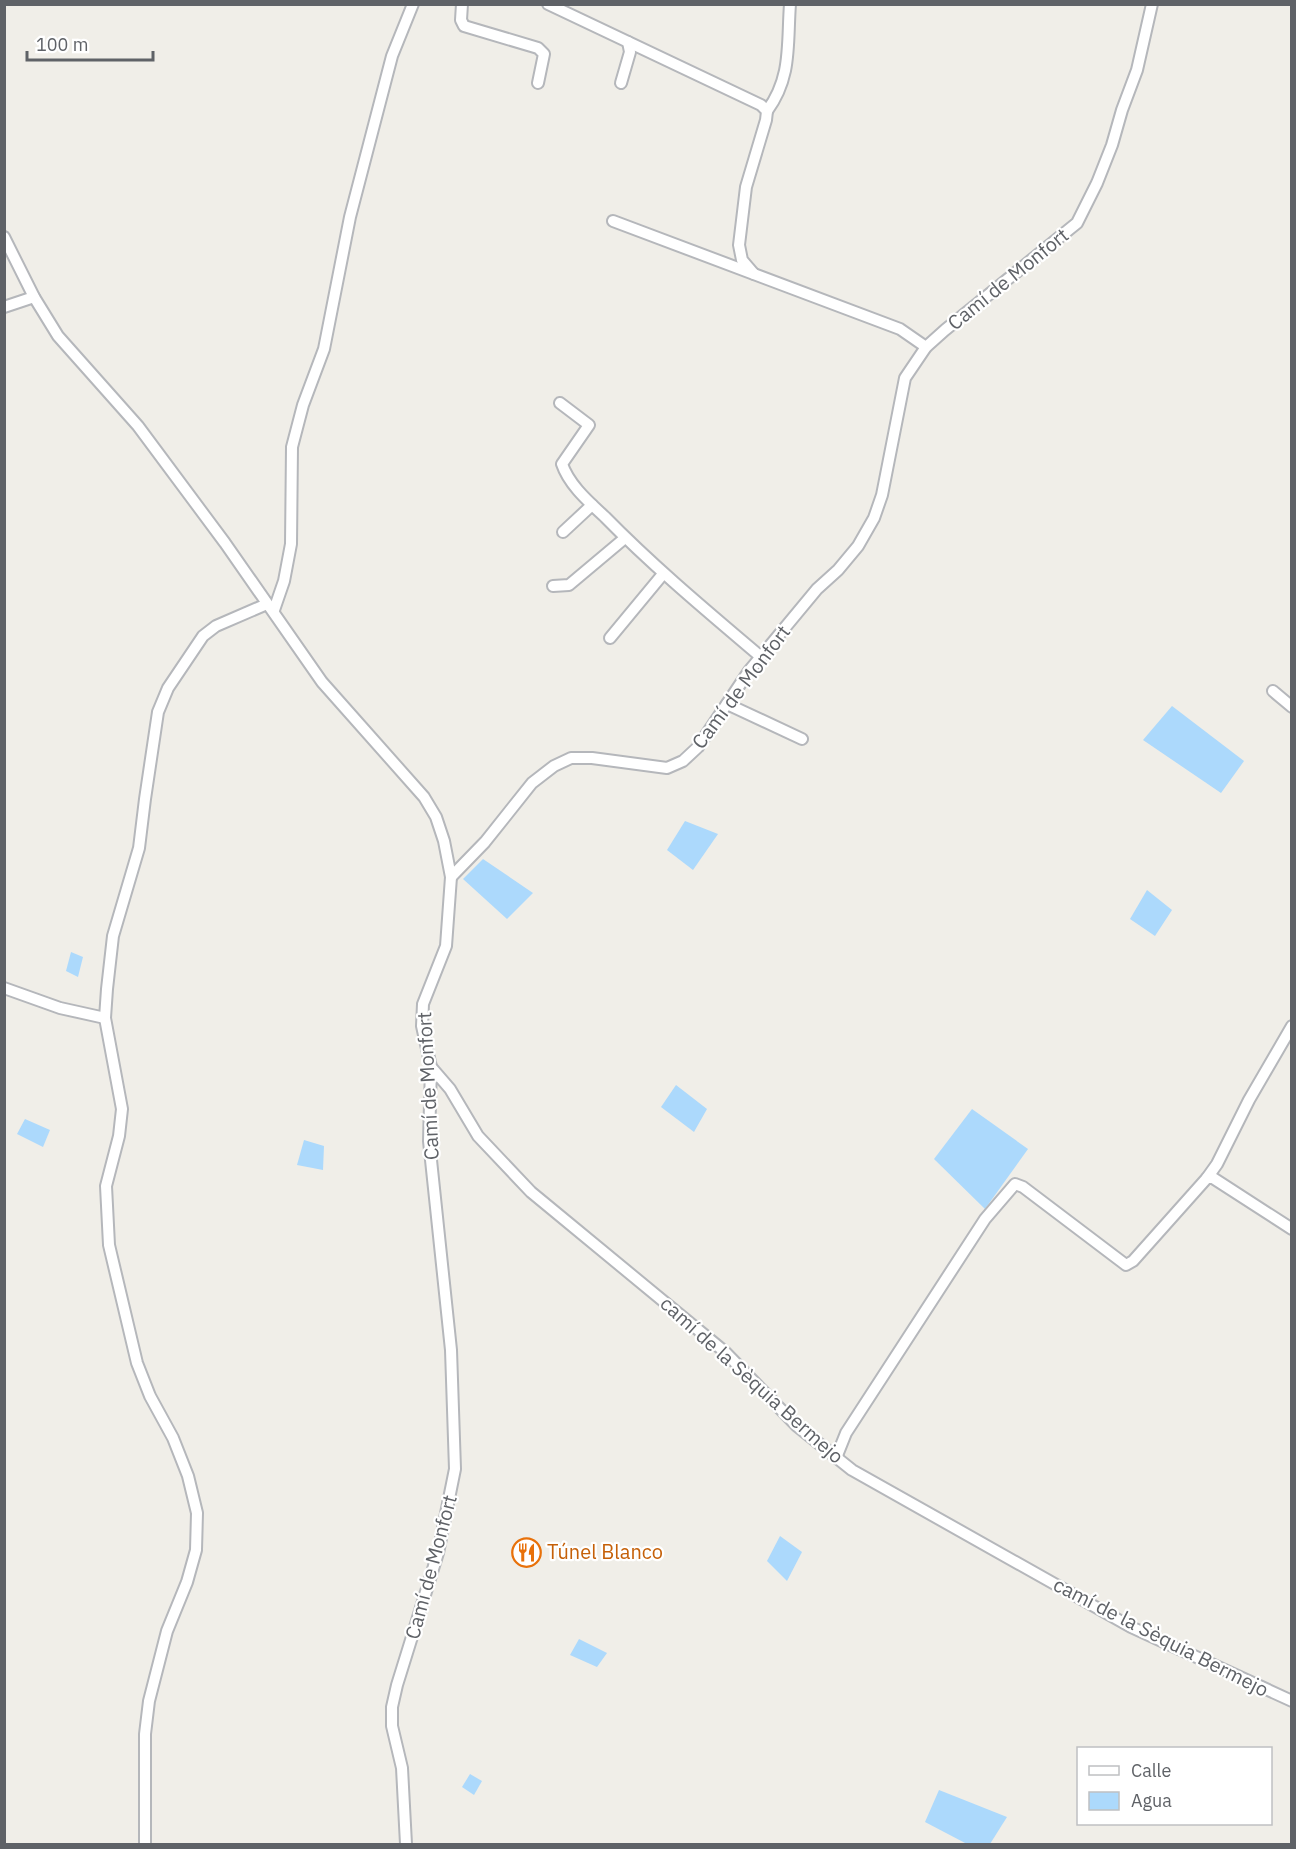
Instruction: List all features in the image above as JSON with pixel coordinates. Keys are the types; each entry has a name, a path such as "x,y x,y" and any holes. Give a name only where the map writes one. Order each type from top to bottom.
{"street":[{"path":"145,1845 145,1734 149,1701 167,1631 187,1582 196,1550 197,1513 188,1476 173,1438 150,1396 137,1363 109,1245 106,1186 119,1136 122,1109 105,1018 113,936 139,848 158,712 168,688 203,636 216,626 270,607 284,581 291,543 292,447 303,405 324,349 350,217 389,64 413,4"},
{"path":"462,4 461,20 464,26 538,48 544,54 538,82"},
{"path":"548,4 760,105 767,111"},
{"path":"754,274 742,260 739,245 746,187 767,111 777,97 785,76 790,4"},
{"name":"Camí de Monfort","path":"406,1845 404,1787 392,1726 392,1707 438,1553 455,1469 451,1350 429,1140 431,1067 422,1026 423,1004 446,946 450,877 485,842 532,783 554,766 571,758 610,760 646,767 667,768 683,761 698,747 761,657 817,589 838,570 858,546 874,518 888,470 905,378 926,347 1077,223 1097,183 1112,145 1137,70 1152,4"},
{"path":"621,83 630,52 628,42"},
{"path":"612,221 900,328 926,347"},
{"path":"4,237 34,297 58,336 138,426 341,706 424,797 439,825 450,877"},
{"path":"4,307 34,297"},
{"path":"560,403 589,425 562,464 565,475 592,505 663,574 761,657"},
{"path":"563,532 592,505"},
{"path":"553,586 568,585 625,538"},
{"path":"610,638 663,574"},
{"path":"1273,691 1292,706"},
{"path":"727,704 802,739"},
{"path":"4,988 60,1008 105,1018"},
{"path":"836,1458 846,1433 858,1413 985,1219 1015,1184 1023,1187 1126,1265 1207,1178 1217,1164 1249,1100 1292,1026"},
{"name":"camí de la Sèquia Bermejo","path":"431,1067 450,1089 478,1136 531,1192 726,1352 797,1426 852,1470 1131,1627 1292,1701"},
{"path":"1207,1178 1213,1178 1292,1229"}],"water":[{"path":"1172,706 1244,761 1221,793 1143,740"},
{"path":"685,821 718,834 693,870 667,850"},
{"path":"483,859 533,893 507,919 463,879"},
{"path":"1147,890 1172,910 1155,936 1130,919"},
{"path":"71,952 83,957 78,977 66,971"},
{"path":"676,1085 707,1109 694,1132 661,1107"},
{"path":"972,1109 1028,1149 985,1209 934,1159"},
{"path":"25,1119 50,1130 43,1147 17,1134"},
{"path":"304,1140 324,1146 323,1170 297,1165"},
{"path":"780,1536 802,1552 787,1581 767,1561"},
{"path":"579,1639 607,1653 597,1667 570,1655"},
{"path":"470,1774 482,1781 474,1795 462,1787"},
{"path":"939,1790 1007,1817 990,1844 967,1844 925,1822"}],"place":[{"name":"Túnel Blanco","path":"526,1552"}]}
